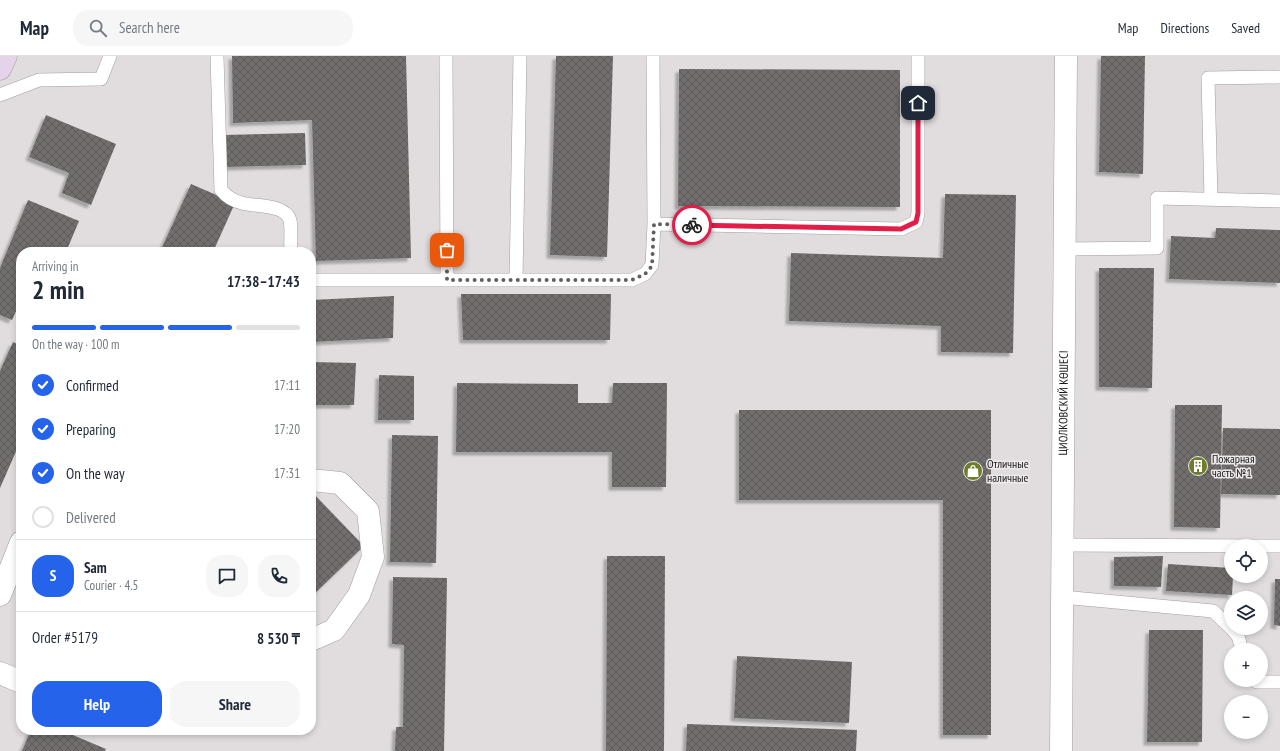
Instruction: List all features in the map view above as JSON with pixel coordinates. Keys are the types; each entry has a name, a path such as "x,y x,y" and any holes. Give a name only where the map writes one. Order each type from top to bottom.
{"main road":[{"path":"0,69 6,56"}],"street":[{"name":"ЦИОЛКОВСКИЙ КӨШЕСІ","path":"1061,751 1066,56"},
{"path":"316,481 340,483 368,511 373,557 359,595 334,630 316,638"},
{"path":"0,595 16,555"}],"lane":[{"path":"0,95 39,80 101,79 110,56"},
{"path":"217,56 221,190 229,198 241,203 279,209 286,213 290,220 291,247"},
{"path":"446,56 447,280"},
{"path":"516,280 520,56"},
{"path":"316,280 632,280 645,274 652,266 654,224 653,56"},
{"path":"654,224 901,229 916,222 918,213 918,56"},
{"path":"1211,199 1208,78 1280,77"},
{"path":"1065,249 1157,248 1158,198 1280,201"},
{"path":"1062,545 1224,546"},
{"path":"1268,546 1280,546"},
{"path":"1062,597 1213,611 1224,621"},
{"path":"1268,682 1280,682"}],"building":[{"path":"232,56 406,56 411,258 316,261 312,120 233,123"},
{"path":"556,56 613,56 607,257 550,255"},
{"path":"1101,56 1145,56 1143,174 1099,172"},
{"path":"679,69 900,70 900,207 678,206"},
{"path":"46,115 116,144 91,205 62,193 69,173 29,157"},
{"path":"305,133 306,165 225,167 224,135"},
{"path":"191,184 235,203 215,247 162,247"},
{"path":"945,194 1016,195 1013,353 941,352 941,326 789,321 791,253 943,258"},
{"path":"28,200 79,221 68,247 16,247 16,311 12,320 0,315 0,268"},
{"path":"1216,228 1280,230 1280,283 1169,279 1171,236 1215,238"},
{"path":"1099,268 1154,268 1152,388 1099,387"},
{"path":"461,294 611,294 610,340 463,340"},
{"path":"394,296 393,338 316,342 316,300"},
{"path":"13,342 16,344 16,451 0,488 0,371"},
{"path":"316,362 356,363 354,405 316,405"},
{"path":"379,375 414,376 414,420 378,420"},
{"path":"457,383 578,384 578,403 612,403 613,383 667,383 666,487 612,487 612,452 456,452"},
{"name":"Пожарная часть №1","path":"1175,405 1222,405 1220,528 1174,527"},
{"path":"739,410 991,410 991,735 943,735 943,500 739,500"},
{"path":"1223,428 1280,429 1280,495 1221,494"},
{"path":"392,435 438,436 436,563 390,562"},
{"path":"316,496 364,546 316,592"},
{"path":"607,556 665,556 664,751 606,751"},
{"path":"1163,556 1161,587 1114,586 1114,557"},
{"path":"1168,564 1224,568 1224,583 1233,583 1232,591 1224,591 1224,595 1166,591"},
{"path":"393,577 447,578 444,751 395,751 396,727 403,727 404,645 392,644"},
{"path":"1275,579 1280,579 1280,626 1274,625"},
{"path":"1149,630 1203,630 1202,742 1147,742"},
{"path":"737,656 852,662 849,723 734,718"},
{"path":"687,724 857,730 856,751 686,751"},
{"path":"29,735 73,735 106,749 105,751 22,751"}],"way so far":[{"path":"447,250 447,280 632,280 645,274 652,266 654,224 692,225"}],"place":[{"name":"Пожарная часть №1","path":"1198,466"},
{"name":"Отличные наличные","path":"973,471"}],"route":[{"path":"692,225 901,229 916,222 918,213 918,103"}]}
